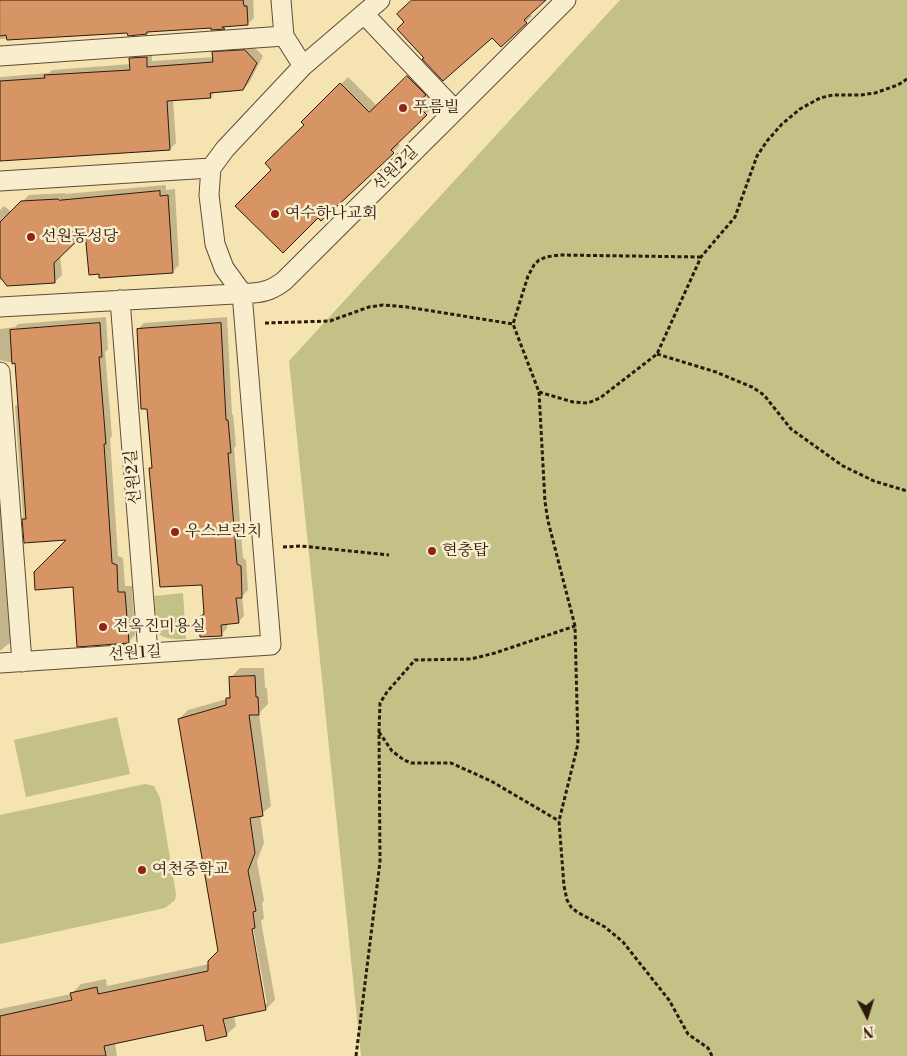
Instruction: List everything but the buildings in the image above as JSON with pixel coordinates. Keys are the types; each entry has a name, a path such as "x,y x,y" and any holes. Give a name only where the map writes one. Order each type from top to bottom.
{"street":[{"path":"281,0 284,36 303,66"},
{"path":"246,343 242,293 224,268 215,244 209,195 211,168 226,149 303,66 380,0"},
{"name":"선원2길","path":"0,307 269,291 284,281 566,0"},
{"path":"364,14 455,110"},
{"path":"0,56 284,36"},
{"path":"0,181 211,168"},
{"name":"선원2길","path":"120,300 148,653"},
{"name":"선원1길","path":"0,663 271,645 246,343"},
{"path":"0,372 22,662"}],"path":[{"path":"539,392 573,402 588,403 600,398 657,354 701,257 735,217 757,156 782,124 800,109 820,98 833,95 874,93 898,85 907,79"},
{"path":"701,257 546,257 534,265 528,276 513,324 539,392 545,502 548,521 575,626 578,744 559,821 564,886 567,900 577,912 606,926 623,942 669,1000 688,1034 708,1048 712,1056"},
{"path":"246,343 259,323 330,320 369,307 382,305 407,307 513,324"},
{"path":"657,354 716,372 752,387 764,395 792,429 843,466 874,482 907,491"},
{"path":"301,546 389,555"},
{"path":"356,1056 380,862 379,731 382,699 415,660 471,659 495,653 575,626"},
{"path":"379,731 392,751 404,760 411,763 451,763 491,781 559,821"}],"shaded area":[{"path":"620,0 907,0 907,1056 361,1056 289,361"},
{"path":"183,593 186,639 164,637 157,633 154,596"},
{"path":"117,717 130,774 26,797 14,740"},
{"path":"145,784 154,786 160,798 176,894 175,900 165,908 0,944 0,815"}],"place":[{"name":"푸름빌","path":"403,108"},
{"name":"여수하나교회","path":"275,214"},
{"name":"선원동성당","path":"31,237"},
{"name":"우스브런치","path":"175,532"},
{"name":"현충탑","path":"432,551"},
{"name":"전옥진미용실","path":"103,627"},
{"name":"여천중학교","path":"142,870"}]}
